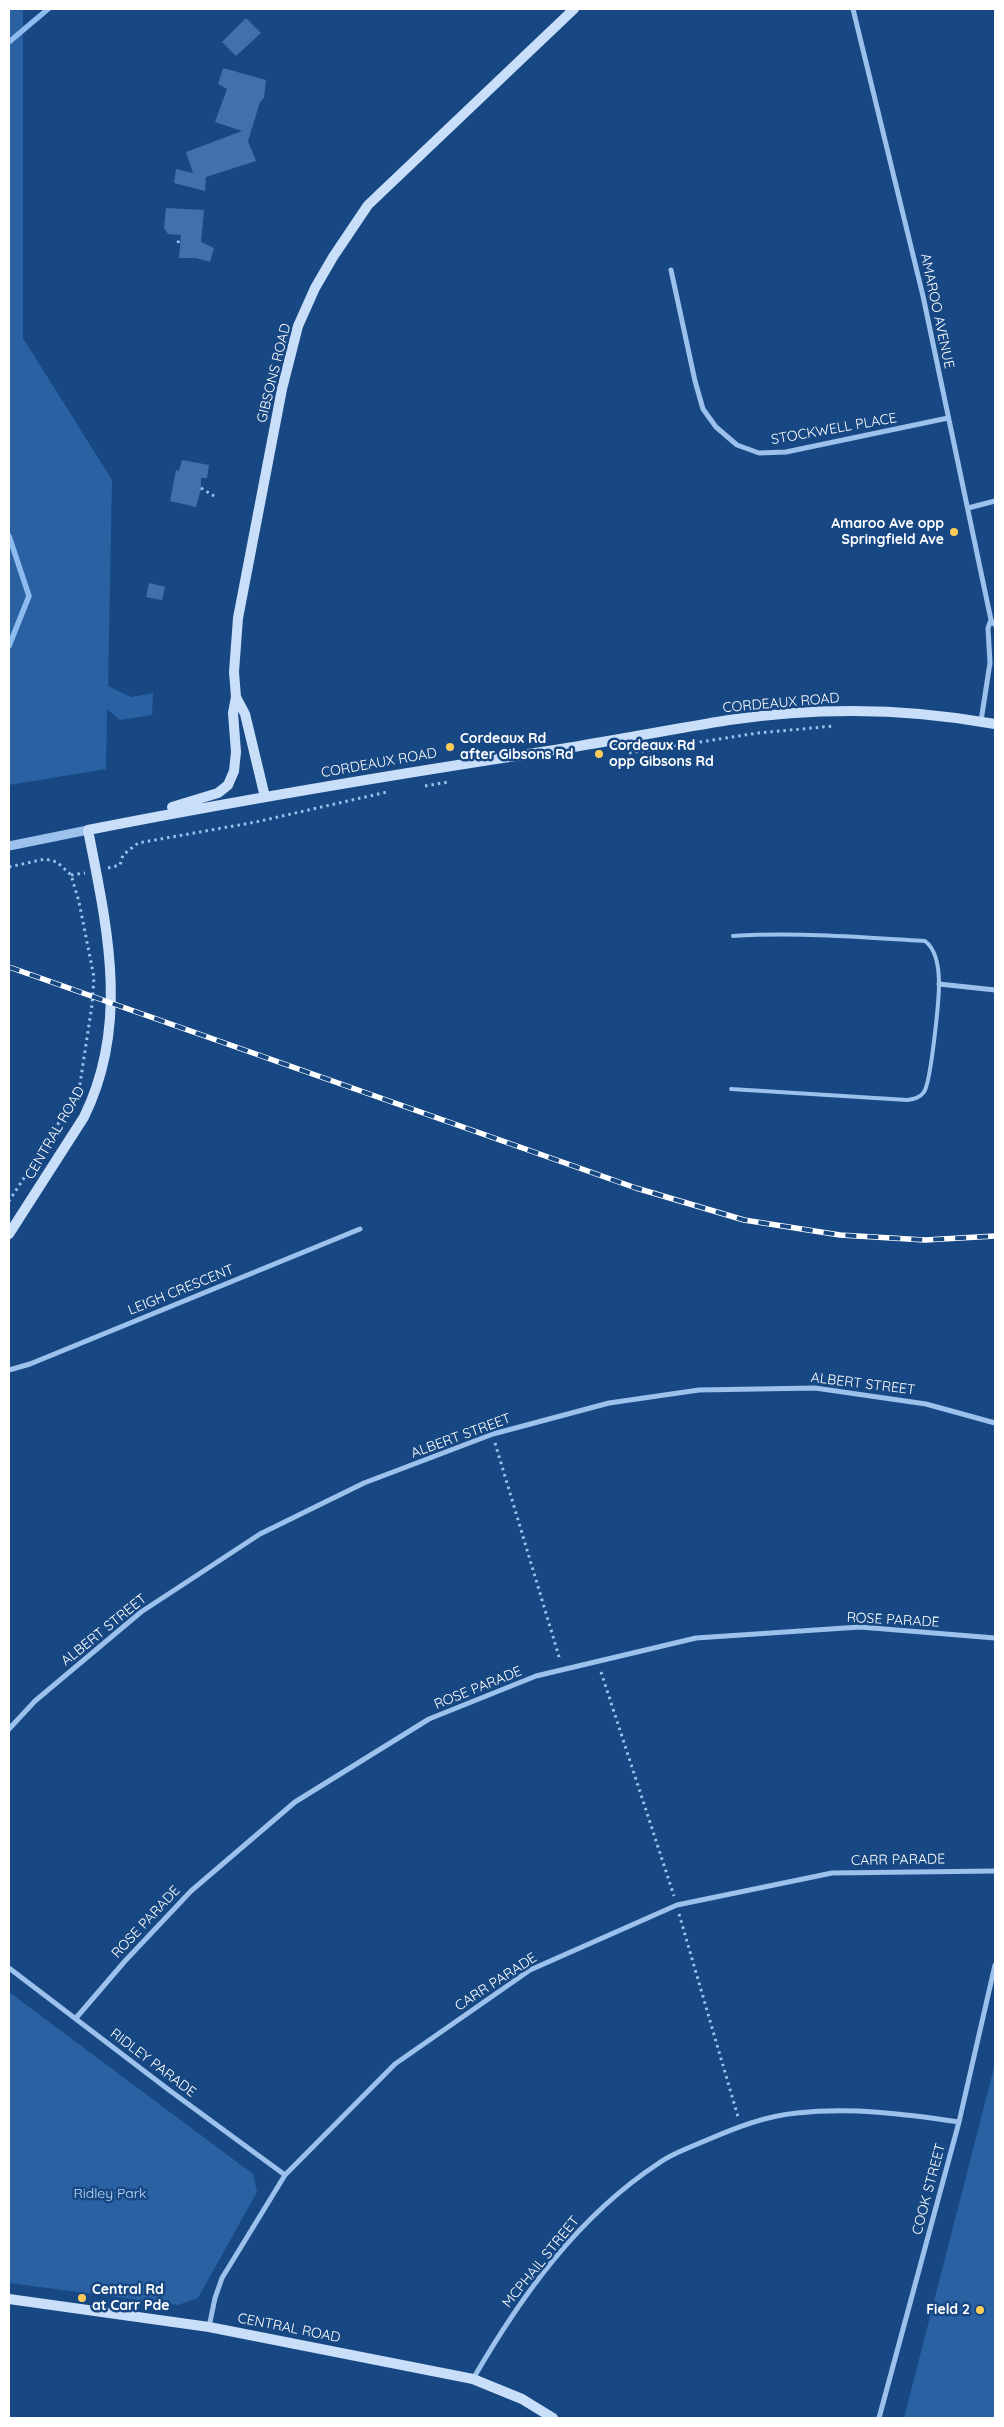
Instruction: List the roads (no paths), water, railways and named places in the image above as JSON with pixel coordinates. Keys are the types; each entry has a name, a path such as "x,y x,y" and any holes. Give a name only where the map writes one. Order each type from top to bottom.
{"main road":[{"name":"GIBSONS ROAD","path":"142,820 157,810 218,793 228,785 234,771 236,752 233,713 236,697 234,672 238,618 282,388 298,326 315,288 368,204 574,9"},
{"name":"GIBSONS ROAD","path":"236,697 244,714 264,797"},
{"name":"CORDEAUX ROAD","path":"88,830 430,768 775,715 823,712 902,712 995,724"},
{"name":"CENTRAL ROAD","path":"9,1234 84,1117 93,1099 105,1058 111,1027 111,967 88,830"},
{"name":"CENTRAL ROAD","path":"9,2299 209,2327 473,2378 522,2399 554,2418"}],"street":[{"name":"AMAROO AVENUE","path":"853,9 912,246 991,620 995,626"},
{"name":"STOCKWELL PLACE","path":"672,270 695,381 703,408 716,427 737,445 759,453 786,452 948,418"},
{"path":"968,508 995,501"},
{"name":"AMAROO AVENUE","path":"981,721 990,663 988,628 991,620"},
{"name":"CORDEAUX ROAD","path":"9,846 88,830"},
{"path":"939,984 995,990"},
{"name":"LEIGH CRESCENT","path":"9,1370 30,1364 360,1229"},
{"name":"ALBERT STREET","path":"9,1729 35,1701 141,1612 260,1534 364,1483 492,1434 609,1403 708,1390 814,1388 926,1404 995,1423"},
{"name":"ROSE PARADE","path":"76,2018 124,1962 191,1890 295,1802 429,1719 536,1676 696,1638 860,1627 995,1638"},
{"name":"CARR PARADE","path":"209,2327 215,2298 222,2278 285,2174 395,2064 530,1970 677,1905 832,1873 995,1871"},
{"name":"COOK STREET","path":"879,2418 959,2122 995,1965"},
{"name":"RIDLEY PARADE","path":"9,1968 169,2090 285,2174"},
{"name":"MCPHAIL STREET","path":"473,2378 502,2329 559,2252 604,2204 660,2162 740,2125 796,2113 885,2112 959,2122"}],"lane":[{"path":"731,1088 907,1100 918,1097 924,1092 929,1076 939,984 934,952 925,942 837,935 773,934 733,936"}],"waterway":[{"path":"9,42 48,9"},
{"path":"9,536 29,596 9,646"}],"railway":[{"path":"9,967 636,1188 744,1220 840,1235 925,1240 995,1236"}],"place":[{"name":"Amaroo Ave opp Springfield Ave","path":"954,532"},
{"name":"Cordeaux Rd after Gibsons Rd","path":"450,747"},
{"name":"Cordeaux Rd opp Gibsons Rd","path":"599,754"},
{"name":"Central Rd at Carr Pde","path":"82,2298"},
{"name":"Field 2","path":"980,2310"}],"park label":[{"name":"Ridley Park","path":"110,2194"}]}
